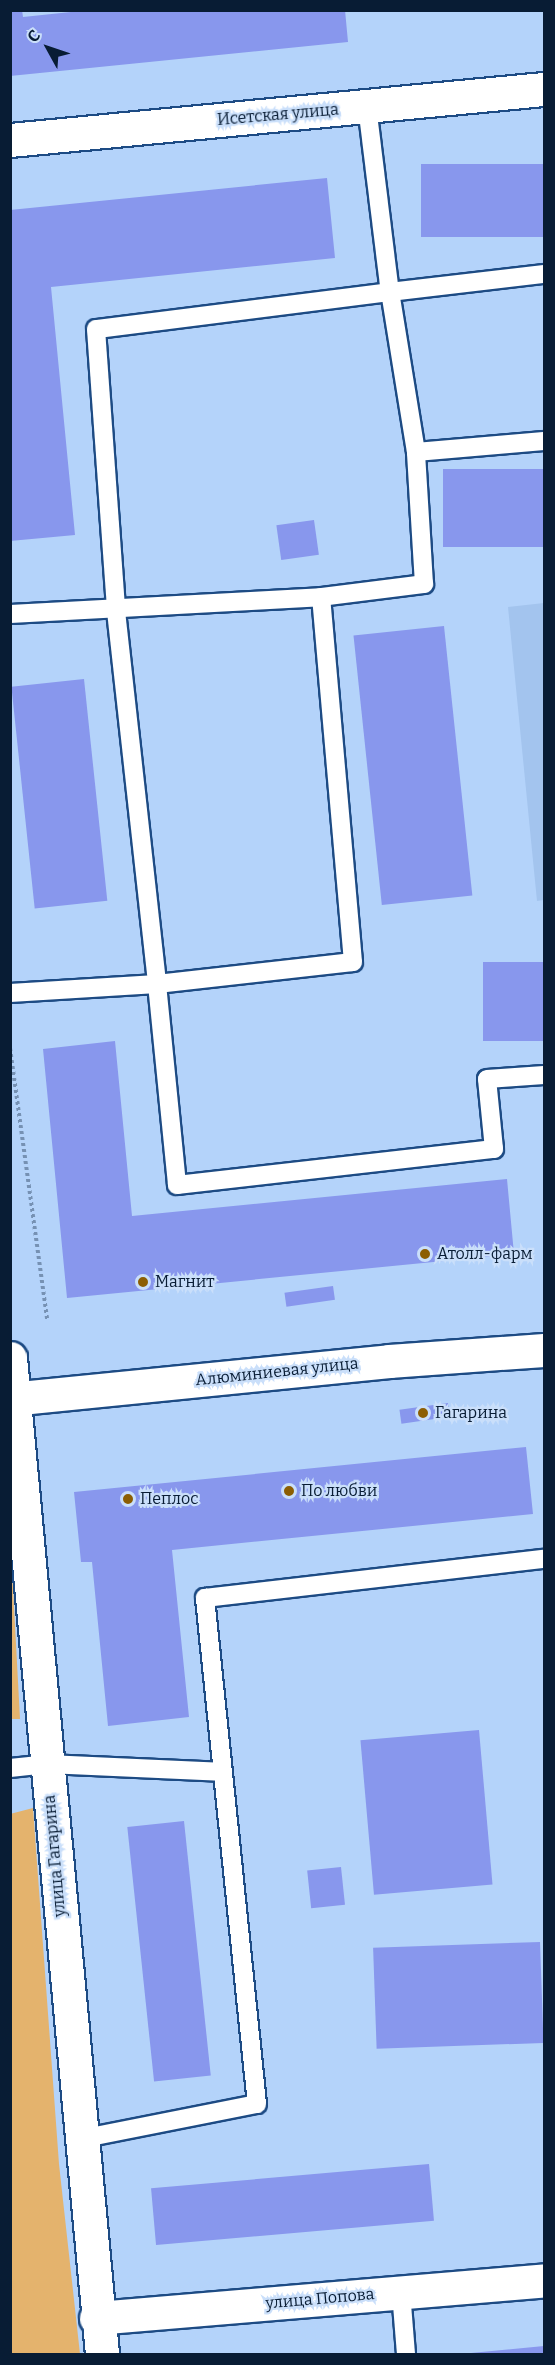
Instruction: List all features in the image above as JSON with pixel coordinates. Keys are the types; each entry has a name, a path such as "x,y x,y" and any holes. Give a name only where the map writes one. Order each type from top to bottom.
{"street":[{"name":"Исетская улица","path":"10,140 544,89"},
{"name":"Алюминиевая улица","path":"12,1399 389,1361 544,1350"},
{"name":"улица Гагарина","path":"10,1358 96,2318 102,2355"},
{"name":"улица Попова","path":"96,2318 544,2280"}],"lane":[{"path":"10,614 116,611 321,597 424,584 417,452 390,292 367,106"},
{"path":"544,274 96,329 116,611 158,984 177,1185 494,1149 487,1080 544,1075"},
{"path":"417,452 544,441"},
{"path":"10,993 158,984 353,962 321,597"},
{"path":"80,2139 257,2104 220,1772 205,1598 544,1559"},
{"path":"10,1768 47,1764 220,1772"},
{"path":"401,2292 406,2355"}],"path":[{"path":"10,1048 47,1319"}],"shaded area":[{"path":"544,603 544,900 537,901 508,607"},
{"path":"10,1532 20,1719 11,1719"},
{"path":"33,1808 59,2164 80,2354 11,2354 10,1814"}],"building":[{"path":"10,10 22,10 23,17 90,10 345,10 348,42 10,76"},
{"path":"421,164 544,164 544,237 421,237"},
{"path":"327,178 335,258 51,287 75,535 10,541 10,210"},
{"path":"443,469 544,469 544,547 443,547"},
{"path":"314,520 319,555 281,560 276,525"},
{"path":"444,626 472,896 382,905 353,636"},
{"path":"84,679 107,901 35,908 11,687"},
{"path":"483,962 544,962 544,1041 483,1041"},
{"path":"115,1041 132,1216 507,1179 514,1254 67,1298 43,1049"},
{"path":"333,1286 335,1300 286,1307 284,1293"},
{"path":"448,1403 450,1417 401,1424 399,1410"},
{"path":"526,1447 533,1514 172,1550 189,1717 108,1726 92,1562 81,1562 74,1492"},
{"path":"479,1730 493,1884 374,1895 360,1740"},
{"path":"184,1821 211,2076 154,2082 127,1827"},
{"path":"341,1867 345,1905 311,1908 307,1871"},
{"path":"540,1942 544,2043 377,2049 373,1948"},
{"path":"429,2164 434,2221 156,2245 151,2188"},
{"path":"544,2346 544,2354 471,2354 471,2353"}],"place":[{"name":"Атолл-фарм","path":"425,1254"},
{"name":"Магнит","path":"143,1282"},
{"name":"Гагарина","path":"423,1413"},
{"name":"По любви","path":"289,1491"},
{"name":"Пеплос","path":"128,1499"}]}
